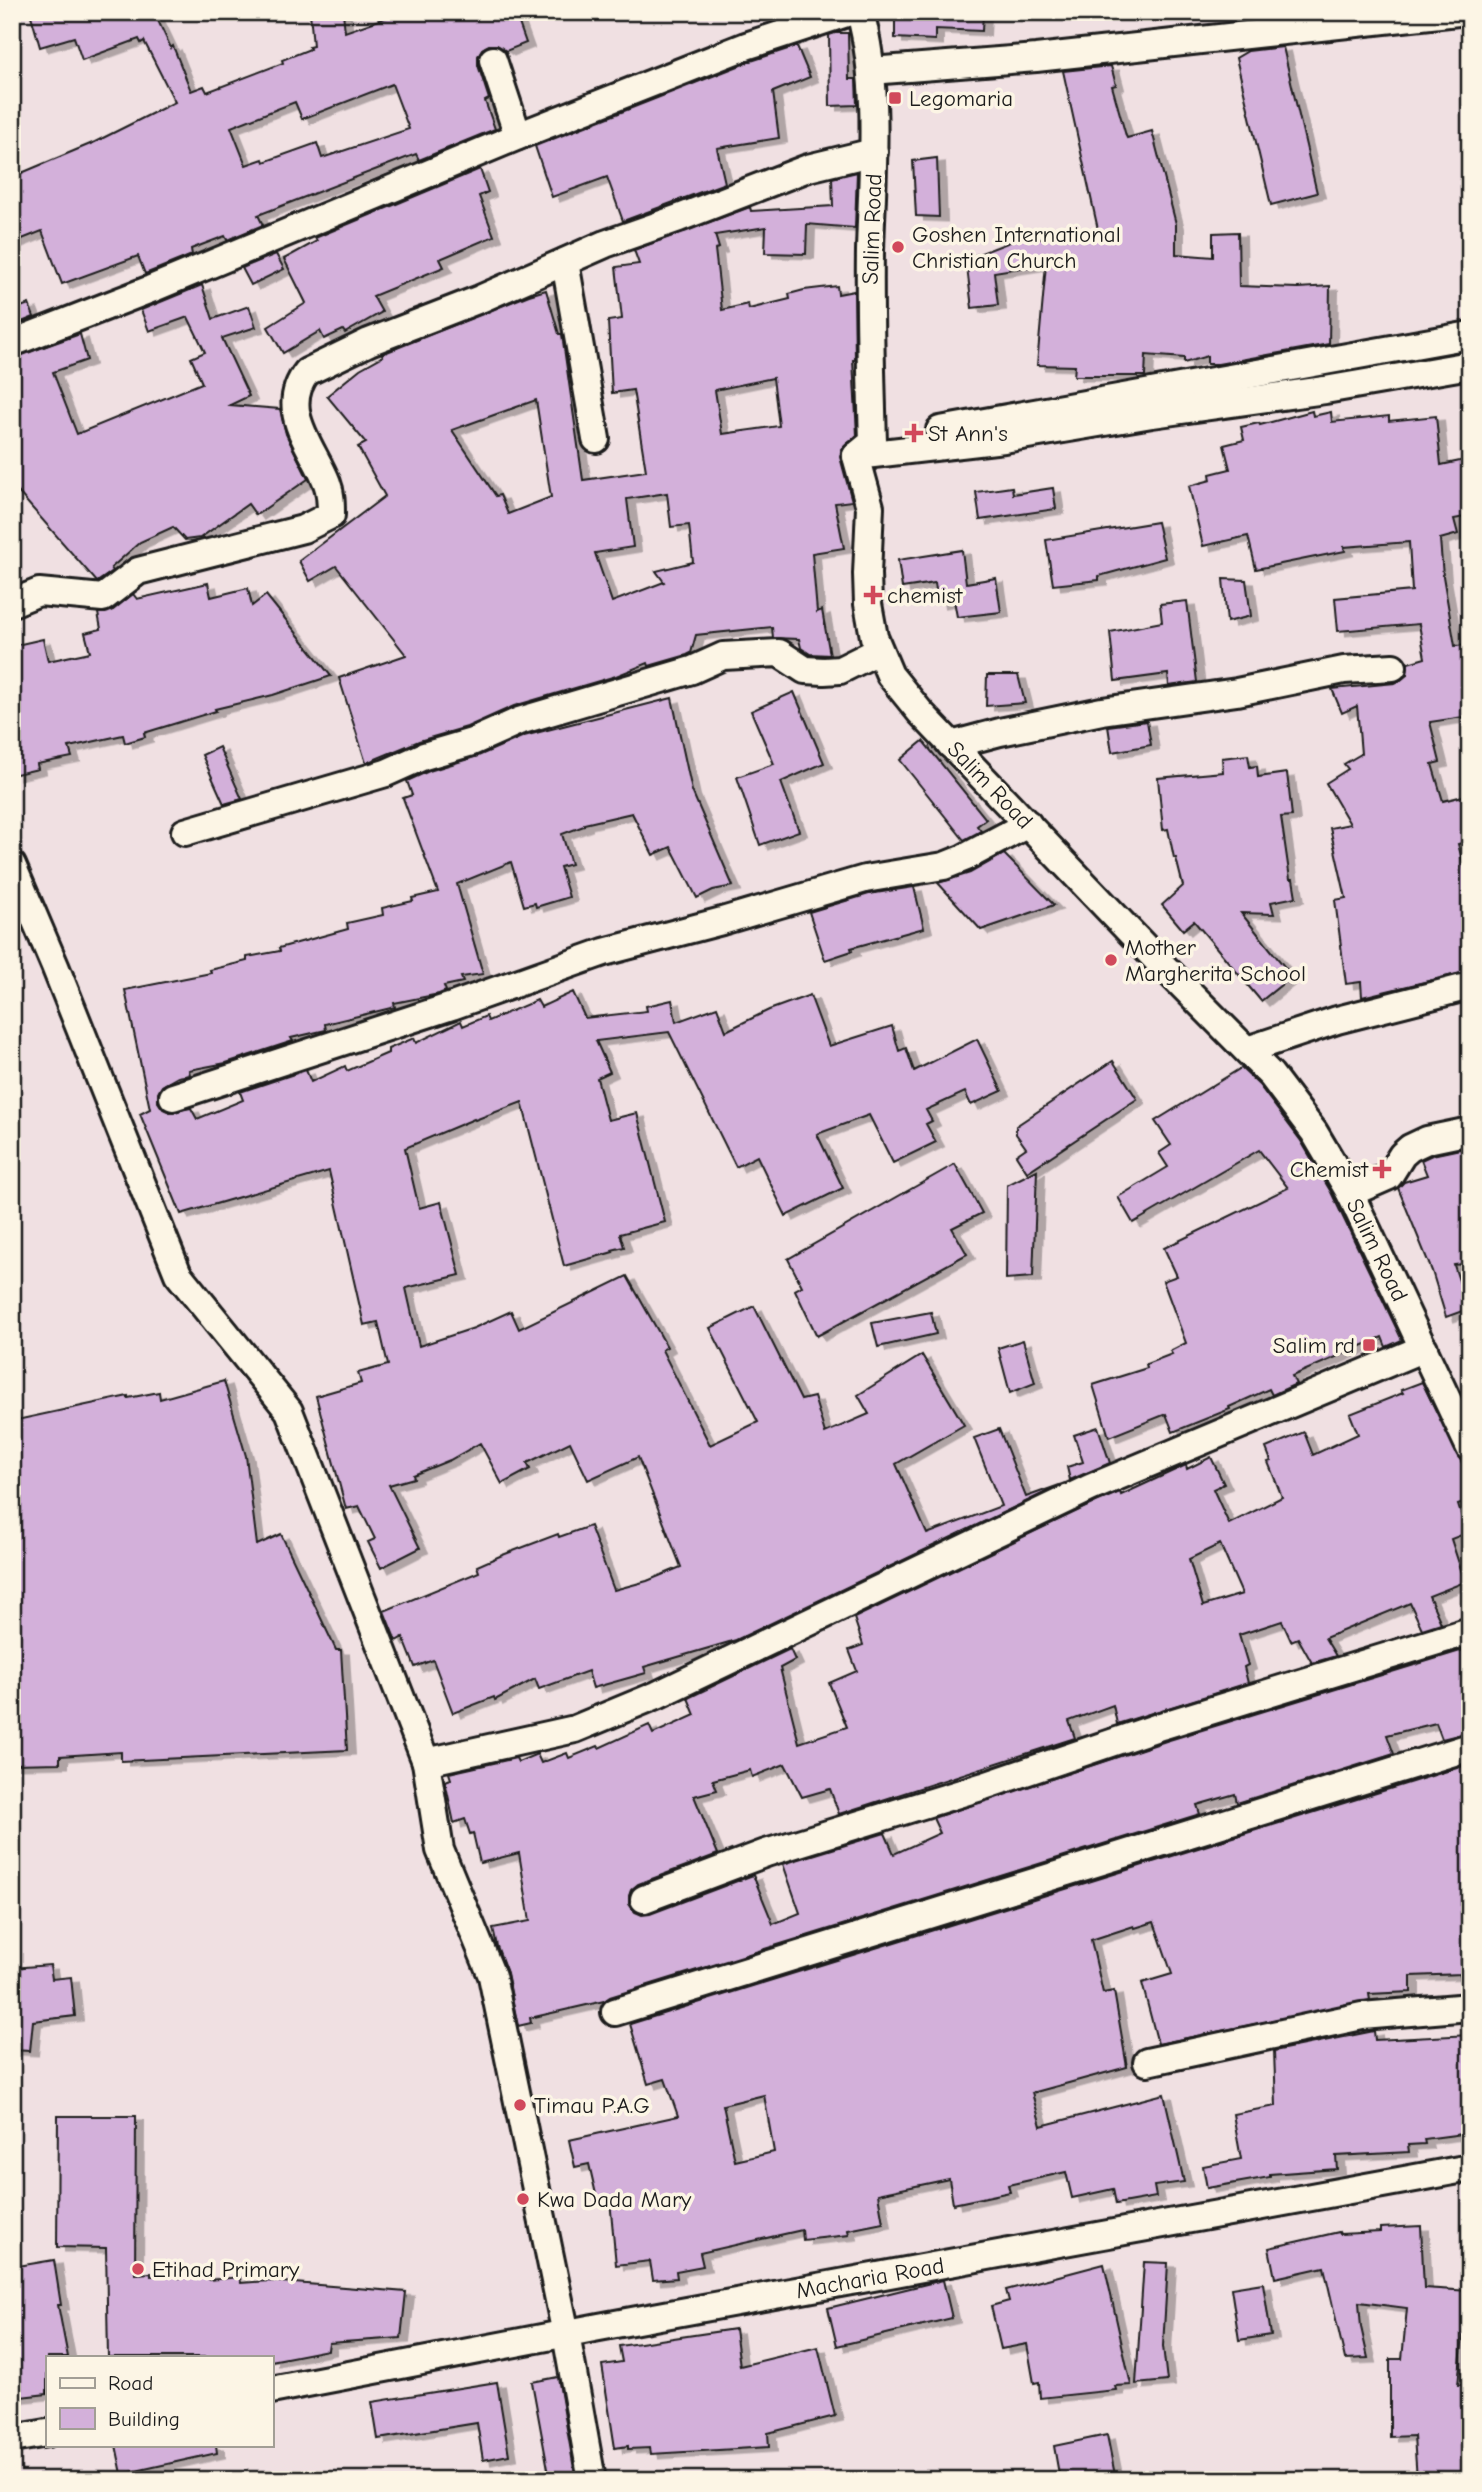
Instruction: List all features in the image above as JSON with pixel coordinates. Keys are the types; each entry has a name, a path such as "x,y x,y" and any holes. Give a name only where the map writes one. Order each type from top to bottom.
{"street":[{"path":"12,343 150,289 518,136 746,46 850,12"},
{"name":"Salim Road","path":"860,12 871,71 874,152 864,449 870,507 868,604 878,652 905,694 951,745 1156,960 1271,1075 1314,1132 1350,1193 1467,1435"},
{"path":"871,71 1036,58 1458,12"},
{"path":"494,60 518,136"},
{"path":"12,603 39,592 103,598 138,570 303,529 331,515 328,484 296,421 296,394 307,372 369,342 480,299 605,244 791,173 874,152"},
{"path":"565,262 596,439"},
{"path":"864,449 1470,335"},
{"path":"864,449 1004,439 1470,365"},
{"path":"185,832 386,772 424,756 472,742 519,721 692,670 723,656 779,653 805,670 824,671 840,670 878,652"},
{"path":"951,745 1102,711 1237,692 1344,670 1393,667"},
{"path":"173,1097 452,1006 604,952 865,879 944,866 1028,824"},
{"path":"12,865 178,1274 289,1411 426,1762 440,1850 492,1976 566,2334 592,2480"},
{"path":"1247,1050 1338,1020 1470,986"},
{"path":"1350,1193 1389,1176 1402,1155 1410,1148 1427,1140 1470,1131"},
{"path":"426,1762 575,1729 645,1700 1090,1488 1424,1348"},
{"path":"644,1899 766,1853 984,1786 1161,1726 1470,1631"},
{"path":"615,2012 1470,1747"},
{"path":"1147,2062 1362,2017 1470,2007"},
{"name":"Macharia Road","path":"273,2390 1470,2168"},
{"path":"12,2439 46,2433"}],"building":[{"path":"30,12 154,12 171,48 173,46 191,91 204,86 207,92 283,63 282,60 310,49 309,47 313,46 310,12 343,12 345,32 402,12 515,12 526,43 506,51 497,45 489,45 482,49 478,56 478,65 489,99 485,101 495,129 419,160 416,154 258,215 263,225 227,240 225,236 191,249 192,255 145,274 138,256 62,284 42,231 12,243 12,177 95,142 175,102 144,41 141,43 139,39 82,60 74,37 40,47","holes":["392,84 409,129 322,158 317,143 264,162 263,159 246,165 231,127 295,102 302,119"]},
{"path":"895,12 983,12 982,31 935,29 935,40 895,38"},
{"path":"848,33 849,79 856,79 857,105 830,106 829,35"},
{"path":"797,46 810,77 773,92 779,138 717,148 725,183 623,221 607,177 552,197 535,146 751,61"},
{"path":"1283,47 1317,193 1271,205 1236,58 1248,51"},
{"path":"1111,66 1116,85 1112,86 1127,138 1152,131 1176,224 1176,254 1213,257 1213,233 1238,232 1239,286 1330,286 1329,344 1218,364 1207,364 1207,356 1184,363 1184,358 1146,355 1145,376 1074,376 1075,366 1037,365 1046,264 994,272 998,305 972,308 966,259 1020,238 1076,238 1076,233 1099,234 1063,71"},
{"path":"937,158 939,217 916,216 913,161"},
{"path":"480,169 488,192 479,196 494,236 440,259 444,267 373,296 382,312 345,333 343,330 324,339 320,331 283,353 268,327 306,303 284,259 317,241 315,238"},
{"path":"857,172 855,228 807,224 806,254 765,253 766,227 715,235 719,248 715,249 722,310 748,304 749,309 790,299 789,294 804,290 837,286 838,294 854,291 853,360 857,435 842,449 840,457 852,501 835,503 844,548 812,553 817,612 822,610 830,655 810,654 801,648 799,639 773,638 772,627 696,635 691,653 687,655 649,666 648,663 616,676 514,706 467,727 419,741 366,763 339,678 406,655 336,566 310,581 299,561 385,496 358,447 366,443 327,396 360,369 383,356 382,354 546,290 559,334 562,334 583,480 646,471 633,390 612,393 608,321 622,319 616,267 639,264 634,250 750,207 751,211 833,206 832,178","holes":["773,378 779,426 722,434 715,390","536,400 551,497 508,514 500,495 496,496 452,430","667,493 671,527 689,525 693,562 656,571 664,582 612,602 595,553 633,547 627,499"]},
{"path":"276,254 284,269 251,285 242,268"},
{"path":"202,285 213,319 249,306 256,327 222,338 249,396 230,405 280,409 286,434 308,479 256,515 248,504 200,538 185,540 173,527 140,542 111,568 113,571 97,582 12,485 12,358 80,334 87,360 53,372 77,434 202,383 191,358 205,352 188,317 149,331 141,310"},
{"path":"29,304 34,317 12,326 12,310"},
{"path":"1312,411 1313,416 1331,412 1332,422 1389,416 1389,421 1436,416 1441,465 1465,460 1470,485 1470,516 1454,519 1458,534 1440,539 1443,576 1455,646 1470,645 1470,716 1430,722 1440,762 1432,764 1443,801 1463,796 1470,820 1470,841 1458,844 1470,890 1470,936 1464,937 1470,956 1470,971 1362,997 1361,982 1346,984 1335,900 1346,898 1330,828 1350,824 1326,783 1348,769 1344,764 1361,754 1357,706 1342,713 1332,689 1395,683 1407,675 1408,663 1425,658 1419,624 1338,631 1335,598 1412,591 1409,542 1344,547 1345,551 1256,569 1248,536 1203,546 1189,486 1211,480 1210,474 1230,469 1224,445 1244,440 1241,427 1260,425"},
{"path":"1012,487 1013,494 1053,488 1056,509 980,520 976,492"},
{"path":"1157,522 1165,558 1099,576 1099,580 1053,585 1046,540"},
{"path":"962,550 966,583 996,578 1001,612 957,617 954,600 938,603 935,583 902,588 898,560"},
{"path":"1223,579 1246,580 1251,616 1227,622"},
{"path":"208,583 211,597 248,588 252,606 266,595 331,676 273,695 215,709 216,711 144,733 145,737 125,743 123,735 69,747 72,757 37,764 38,769 12,775 12,646 43,639 48,661 90,652 85,633 101,629 98,613 113,610 133,594 137,599"},
{"path":"1187,601 1197,682 1169,686 1168,674 1115,681 1110,632 1162,622 1160,604"},
{"path":"987,675 1018,675 1025,703 986,706"},
{"path":"794,692 824,763 781,782 799,831 760,845 737,777 774,764 751,711"},
{"path":"672,698 692,791 733,886 713,890 697,898 671,847 653,855 632,813 584,824 562,834 571,864 560,867 569,897 536,907 535,903 524,906 511,862 457,884 483,974 461,977 463,982 444,986 446,991 439,994 394,1003 395,1007 325,1024 326,1030 291,1038 293,1041 226,1063 189,1070 190,1075 178,1077 162,1086 158,1093 158,1102 163,1109 170,1112 191,1108 197,1119 243,1100 240,1092 306,1070 311,1082 345,1066 347,1071 414,1038 416,1043 461,1021 463,1026 486,1016 488,1021 537,1000 541,1007 573,992 585,1018 647,1011 646,1006 672,1000 676,1022 717,1007 726,1031 769,1010 810,995 829,1046 892,1026 899,1051 906,1048 914,1071 977,1039 1002,1091 971,1105 965,1092 926,1110 932,1121 926,1124 936,1142 893,1163 869,1115 817,1134 843,1188 786,1216 757,1156 736,1167 669,1032 596,1041 610,1072 597,1078 608,1120 637,1113 665,1222 620,1234 624,1247 564,1266 522,1102 405,1148 419,1208 441,1202 460,1275 406,1288 419,1346 474,1328 511,1311 519,1329 627,1276 667,1347 662,1350 710,1445 758,1422 710,1328 754,1306 801,1400 814,1397 825,1433 869,1414 858,1395 922,1355 964,1425 896,1464 927,1534 1001,1506 974,1438 999,1429 1026,1497 1065,1483 736,1640 644,1667 646,1673 593,1688 588,1671 539,1689 535,1679 495,1700 494,1697 453,1713 433,1660 415,1667 403,1637 396,1641 384,1611 479,1572 477,1566 500,1556 558,1534 559,1537 590,1526 614,1590 647,1581 681,1567 638,1457 588,1480 570,1442 527,1463 530,1469 502,1484 480,1443 450,1460 413,1475 414,1478 389,1485 420,1548 381,1568 368,1542 375,1539 359,1506 346,1509 316,1396 361,1383 358,1373 388,1365 378,1322 364,1325 329,1171 181,1214 140,1114 150,1109 125,990 211,973 210,970 247,961 247,957 280,951 279,948 348,929 347,923 383,915 382,908 438,892 403,798 412,795 407,781 429,771 478,756 524,736"},
{"path":"1147,721 1151,745 1112,752 1108,726"},
{"path":"923,741 986,819 977,826 981,831 964,840 900,760"},
{"path":"219,747 242,799 224,804 202,755"},
{"path":"1248,755 1250,767 1257,766 1258,777 1287,773 1292,816 1281,817 1290,879 1293,879 1296,897 1271,902 1274,914 1241,913 1292,976 1261,1001 1194,921 1183,930 1162,905 1183,886 1168,829 1163,830 1158,778 1223,772 1222,758"},
{"path":"1004,854 1054,905 981,930 938,883 970,873"},
{"path":"914,887 924,928 851,948 852,951 825,960 809,912 869,894"},
{"path":"1113,1061 1137,1099 1027,1172 1016,1155 1026,1148 1016,1134 1016,1126"},
{"path":"1241,1068 1259,1085 1301,1141 1331,1192 1402,1340 1386,1347 1382,1337 1292,1376 1296,1384 1272,1395 1269,1389 1229,1407 1230,1409 1173,1432 1166,1414 1109,1437 1093,1385 1147,1368 1146,1364 1172,1354 1170,1351 1186,1343 1163,1281 1177,1276 1164,1248 1288,1188 1259,1150 1133,1223 1118,1197 1168,1167 1159,1153 1171,1145 1155,1121"},
{"path":"1465,1148 1470,1161 1470,1263 1454,1265 1468,1309 1446,1317 1432,1271 1398,1188 1404,1182 1427,1175 1421,1160"},
{"path":"955,1164 982,1213 952,1228 967,1254 817,1336 795,1290 802,1286 788,1259"},
{"path":"1037,1170 1033,1277 1006,1279 1007,1185"},
{"path":"931,1312 936,1334 878,1347 872,1323"},
{"path":"1023,1340 1035,1383 1010,1393 998,1348"},
{"path":"224,1381 246,1456 257,1545 281,1534 336,1650 341,1650 347,1750 121,1761 121,1752 60,1756 60,1763 12,1764 12,1421 128,1396 159,1392 160,1399"},
{"path":"1422,1382 1470,1479 1470,1501 1458,1505 1467,1533 1451,1539 1465,1582 1429,1596 1441,1623 1422,1629 1410,1603 1325,1638 1336,1656 1312,1663 1298,1638 1291,1641 1282,1621 1239,1635 1248,1665 1244,1667 1248,1683 1117,1724 1113,1705 1069,1721 1075,1738 839,1814 830,1789 802,1797 785,1764 752,1777 750,1770 713,1780 717,1790 694,1796 718,1854 638,1884 631,1890 629,1904 635,1912 650,1914 753,1875 773,1924 800,1913 783,1864 885,1833 894,1854 940,1833 933,1818 1166,1741 1470,1648 1470,1732 1442,1739 1436,1723 1387,1735 1394,1754 1237,1803 1235,1794 1197,1805 1200,1814 604,2001 530,2018 531,2023 518,2026 507,1973 493,1928 530,1921 519,1853 480,1863 473,1833 470,1834 465,1819 454,1823 445,1781 451,1779 449,1773 516,1758 518,1762 537,1754 541,1763 567,1753 569,1758 598,1746 599,1748 649,1725 653,1734 695,1715 688,1698 790,1649 795,1660 780,1668 799,1743 847,1727 829,1683 857,1671 849,1650 863,1645 854,1618 1096,1502 1120,1492 1121,1495 1186,1465 1187,1469 1211,1457 1224,1484 1213,1489 1229,1524 1282,1497 1268,1462 1271,1461 1266,1448 1304,1432 1313,1455 1358,1434 1350,1414 1403,1393 1401,1390","holes":["1220,1544 1242,1594 1203,1606 1189,1559"]},
{"path":"1098,1427 1110,1463 1070,1480 1067,1467 1083,1462 1074,1435"},
{"path":"1470,1764 1470,1959 1461,1960 1462,1974 1411,1976 1411,1992 1369,1994 1370,2000 1158,2044 1142,1983 1172,1974 1154,1922 1091,1940 1103,1993 1114,1991 1127,2067 1032,2093 1041,2126 1164,2094 1184,2182 1154,2186 1156,2197 1116,2204 1113,2189 1072,2198 1066,2172 1008,2185 1010,2192 953,2204 949,2179 878,2194 883,2223 848,2230 849,2235 803,2240 802,2230 700,2253 703,2266 676,2271 677,2278 653,2280 650,2261 616,2265 610,2200 598,2203 589,2164 575,2167 569,2140 678,2116 665,2079 648,2084 630,2024","holes":["764,2095 774,2152 735,2161 723,2105"]},
{"path":"50,1965 52,1979 71,1977 75,2016 33,2021 30,2051 12,2050 12,1968"},
{"path":"1374,2031 1375,2040 1470,2035 1470,2133 1424,2139 1425,2144 1408,2145 1409,2152 1336,2156 1337,2169 1270,2174 1270,2177 1207,2188 1203,2166 1241,2159 1233,2114 1276,2106 1274,2051"},
{"path":"58,2116 136,2116 135,2274 179,2274 179,2278 208,2274 209,2280 240,2277 241,2283 269,2281 406,2292 401,2338 329,2343 328,2350 273,2361 273,2356 108,2356 106,2248 57,2247"},
{"path":"1421,2226 1424,2288 1470,2291 1470,2315 1465,2315 1458,2385 1470,2385 1470,2480 1417,2480 1414,2436 1390,2437 1390,2359 1402,2359 1407,2308 1359,2302 1368,2358 1345,2359 1324,2267 1275,2278 1269,2248 1339,2232 1380,2232 1380,2228"},
{"path":"54,2260 61,2305 58,2305 68,2356 46,2356 46,2394 12,2398 12,2267"},
{"path":"1144,2262 1168,2263 1163,2346 1167,2381 1136,2384"},
{"path":"1104,2264 1131,2385 1115,2386 1116,2390 1040,2398 1039,2382 1034,2383 1027,2344 1001,2349 991,2306 1009,2301 1006,2290"},
{"path":"943,2280 952,2318 837,2346 828,2308"},
{"path":"1263,2283 1271,2335 1239,2340 1231,2288"},
{"path":"735,2329 740,2366 818,2347 835,2416 768,2433 769,2447 651,2454 650,2448 615,2448 602,2365 622,2362 619,2346"},
{"path":"558,2377 576,2480 550,2480 532,2382"},
{"path":"497,2382 509,2455 483,2460 477,2423 378,2439 372,2402"},
{"path":"1107,2435 1116,2480 1060,2480 1054,2446"},
{"path":"116,2446 216,2446 217,2453 122,2474"}],"place":[{"name":"Legomaria","path":"895,98"},
{"name":"Goshen International Christian Church","path":"898,247"},
{"name":"St Ann's","path":"914,433"},
{"name":"chemist","path":"873,595"},
{"name":"Mother Margherita School","path":"1111,960"},
{"name":"Chemist","path":"1382,1169"},
{"name":"Salim rd","path":"1369,1345"},
{"name":"Timau P.A.G","path":"520,2105"},
{"name":"Kwa Dada Mary","path":"523,2199"},
{"name":"Etihad Primary","path":"138,2269"}]}
